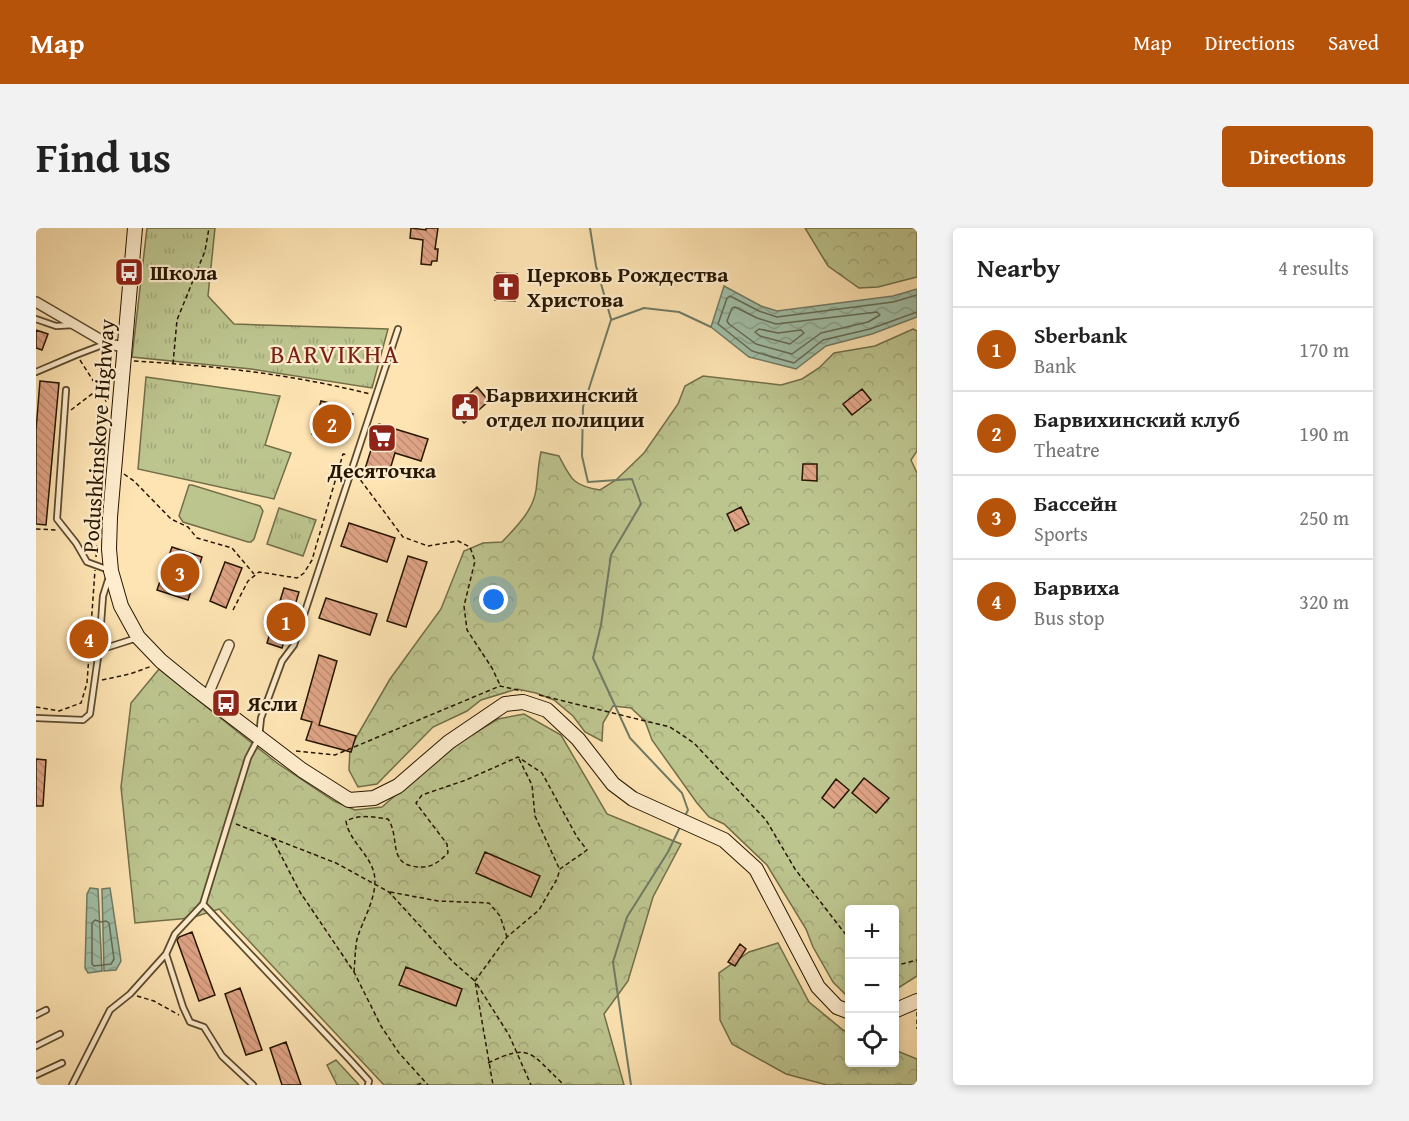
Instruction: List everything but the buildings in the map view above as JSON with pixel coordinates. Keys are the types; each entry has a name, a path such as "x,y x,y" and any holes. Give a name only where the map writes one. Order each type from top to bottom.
{"main road":[{"name":"Podushkinskoye Highway","path":"135,228 109,549 111,571 121,606 138,638 161,661 259,737 302,770 349,800 374,798 398,786 448,742 505,704 523,702 547,711 578,739 613,784 633,800 724,840 756,869 818,987 837,1007 845,1010"},
{"path":"899,1009 917,1001"}],"street":[{"path":"36,302 124,354"},
{"path":"207,697 229,645"}],"lane":[{"path":"36,319 56,326 76,325"},
{"path":"72,1085 110,1010 130,994 166,954 175,934 203,904 248,758 259,737 261,718 271,686 282,661 294,645 398,329"},
{"path":"36,372 108,344"},
{"path":"36,718 83,720 90,714 99,650 103,596 111,571 87,562 76,543 57,519 66,390"},
{"path":"99,650 138,638"},
{"path":"203,904 350,1060 369,1081 368,1085"},
{"path":"166,954 190,1022 204,1027 222,1056 253,1085"},
{"path":"36,1015 46,1010"},
{"path":"36,1046 60,1034"},
{"path":"36,1075 62,1063"}],"path":[{"path":"173,364 177,320 205,251 209,228"},
{"path":"124,354 173,364 280,374 375,396"},
{"path":"76,355 109,406 109,397"},
{"path":"64,415 111,380 110,389"},
{"path":"233,610 248,581 258,572 297,578 304,573 312,560 343,454 355,458"},
{"path":"114,467 134,481 162,512 188,527 197,538 232,548 255,575"},
{"path":"351,468 403,537 428,546 458,541 470,547 475,561 464,606 467,630 492,668 500,686"},
{"path":"36,529 65,530"},
{"path":"36,708 59,711 81,703 87,683 98,530"},
{"path":"87,683 148,669 161,661"},
{"path":"276,749 335,755 500,686 523,691"},
{"path":"535,694 669,728 694,743 766,820 795,869 845,935"},
{"path":"493,1085 475,981 507,937 539,910 557,879 560,869 587,850 542,773 518,757"},
{"path":"518,757 532,785 535,816 560,869"},
{"path":"354,972 357,942 376,885 374,872 366,855 347,829 346,821 353,817 368,816 388,819 394,828 394,843 399,858 408,867 428,867 440,861 448,853 447,844 416,803 422,795 466,780 518,757"},
{"path":"230,821 336,863 389,892 438,901 489,903 500,916 507,937"},
{"path":"273,838 300,892 354,972 381,1026 399,1053 428,1085"},
{"path":"389,892 453,962 475,981 509,1035 531,1085"},
{"path":"899,965 917,960"},
{"path":"130,994 154,1002 190,1022"},
{"path":"917,1012 917,1029"},
{"path":"488,1064 516,1052 530,1053 562,1085"},
{"path":"417,1085 424,1082"}],"green space":[{"path":"147,228 215,228 208,296 234,324 388,329 372,388 251,369 132,357"},
{"path":"805,228 917,228 917,277 878,287 859,288 828,266"},
{"path":"913,329 917,331 917,451 911,460 917,473 917,976 899,987 899,905 845,905 845,994 833,982 813,947 806,929 767,865 724,824 709,817 652,740 645,721 631,708 613,706 603,723 602,741 585,732 573,716 554,700 517,689 481,700 467,711 433,727 377,784 358,787 349,770 350,748 390,679 441,609 464,551 483,543 502,542 528,512 536,490 541,452 559,456 578,484 600,490 616,480 644,453 678,404 685,386 703,376 781,385 802,379 819,368 834,353 875,346"},
{"path":"146,377 280,396 265,445 291,453 274,499 138,469"},
{"path":"189,485 260,506 263,511 254,539 248,542 183,522 179,516"},
{"path":"279,508 316,520 303,556 267,544"},
{"path":"159,669 277,763 334,801 355,810 382,807 448,749 498,719 524,714 561,735 607,814 681,844 653,897 628,981 604,1014 624,1085 384,1085 219,909 191,918 135,923 121,787 131,703"},
{"path":"778,943 809,1002 845,1031 845,1067 899,1067 899,1052 917,1059 917,1085 827,1085 786,1074 732,1044 720,1020 719,973 749,952"},
{"path":"336,1060 359,1085 337,1085 327,1065"}],"water":[{"path":"724,286 761,306 777,311 893,296 917,289 917,317 872,334 826,346 796,369 749,357 711,327"},
{"path":"90,888 98,889 102,971 88,973 85,968 87,894"},
{"path":"110,888 121,961 116,970 104,971 102,889"}],"waterway":[{"path":"590,228 596,266 611,319"},
{"path":"685,816 688,810 682,793 630,738 593,658 601,625 611,555 641,504 632,479 588,482 582,456 583,407 611,320 644,308 679,312 711,327"},
{"path":"631,1085 613,962 627,917 668,852 680,827"}],"place":[{"name":"Школа","path":"129,272"},
{"name":"Церковь Рождества Христова","path":"506,287"},
{"name":"Барвихинский отдел полиции","path":"465,407"},
{"name":"Барвихинский клуб","path":"332,424"},
{"name":"Десяточка","path":"382,438"},
{"name":"Бассейн","path":"180,573"},
{"name":"Sberbank","path":"286,622"},
{"name":"Барвиха","path":"89,639"},
{"name":"Ясли","path":"226,703"}],"district":[{"name":"BARVIKHA","path":"335,354"}]}
